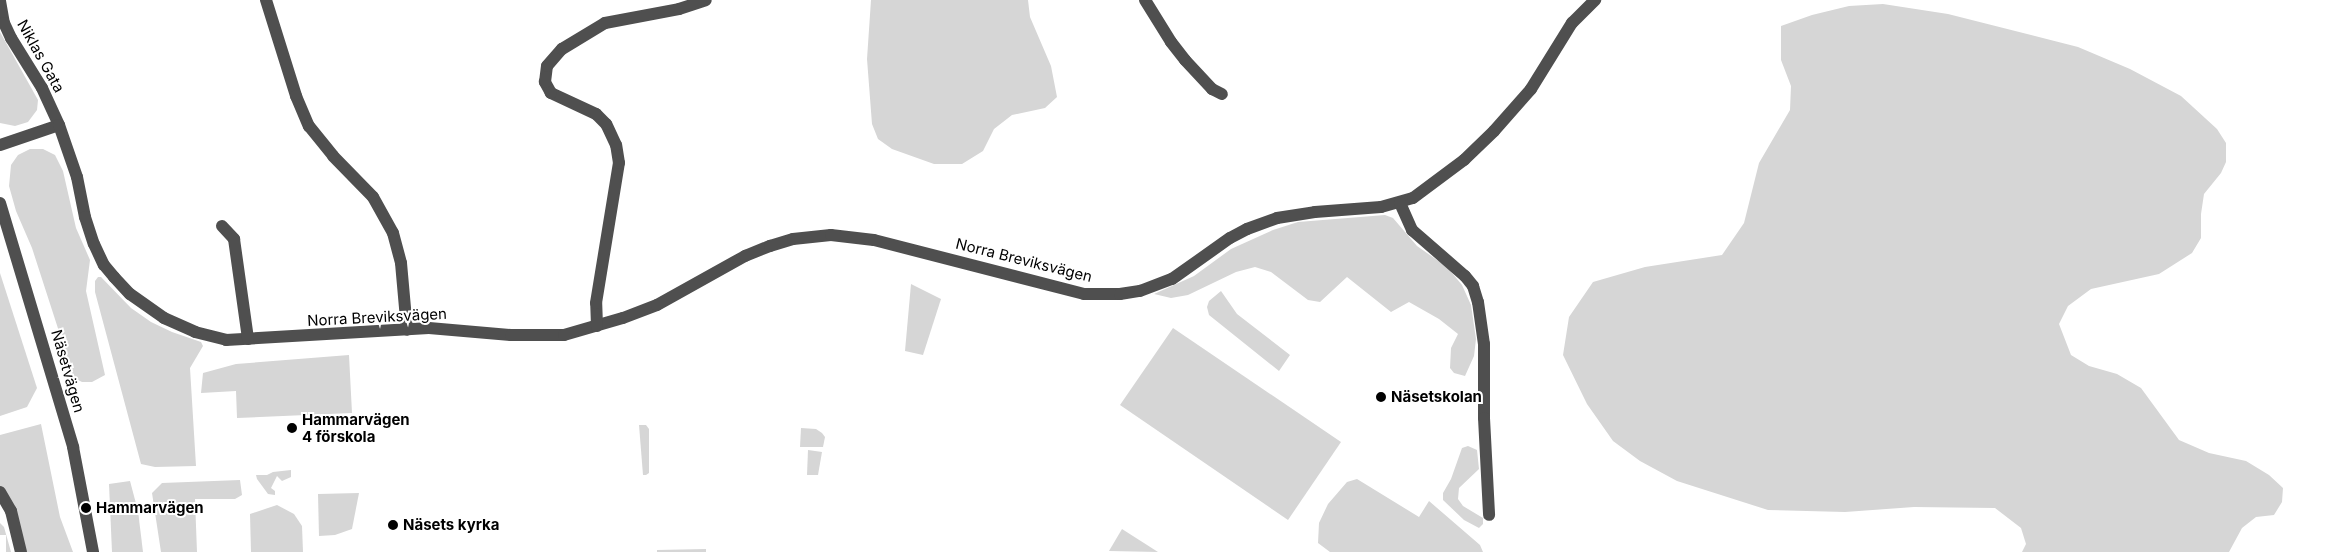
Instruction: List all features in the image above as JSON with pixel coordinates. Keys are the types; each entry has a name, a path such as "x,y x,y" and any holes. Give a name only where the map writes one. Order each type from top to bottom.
{"street":[{"path":"266,0 296,96 309,126 333,156 373,197 394,233 401,262 406,330"},
{"path":"597,326 596,303 618,163 616,145 606,124 585,107 550,93 545,82 547,66 562,49 595,27 612,21 679,9 706,0"},
{"path":"1146,0 1171,42 1185,60 1212,89 1222,94"},
{"name":"Norra Breviksvägen","path":"59,125 77,177 85,217 94,244 104,265 145,306 177,325 226,340 299,338 452,328 542,336 564,335 597,326 657,305 745,256 770,246 810,236 838,235 874,240 1084,294 1120,294 1158,285 1175,277 1230,238 1247,229 1277,218 1315,212 1381,207 1400,203 1430,186 1464,160 1494,131 1531,89 1569,28 1595,0"},
{"name":"Niklas Gata","path":"0,1 4,23 11,38 42,88 59,125"},
{"path":"0,145 59,125"},
{"name":"Näsetvägen","path":"0,203 73,447 93,552"},
{"path":"1400,203 1412,230 1466,276 1473,286 1478,302 1484,344 1484,418 1489,515"},
{"path":"222,226 234,239 248,339"},
{"path":"0,492 11,512 21,552"}],"shaded area":[{"path":"871,0 1028,0 1030,17 1051,66 1057,97 1045,108 1012,115 994,129 983,151 962,164 934,164 892,149 878,139 872,124 867,59"},
{"path":"1883,4 1948,14 2078,47 2130,69 2181,96 2217,129 2226,143 2226,162 2221,173 2204,194 2201,214 2201,238 2192,253 2159,274 2091,289 2068,306 2059,324 2071,355 2089,366 2117,374 2141,388 2179,440 2209,453 2246,461 2269,475 2283,488 2282,502 2274,515 2256,517 2242,528 2229,552 2022,552 2026,544 2021,528 1995,508 1914,507 1845,512 1768,510 1677,481 1640,461 1613,441 1587,404 1563,355 1569,317 1593,282 1645,267 1722,255 1744,223 1759,163 1790,110 1791,86 1781,60 1781,26 1812,15 1849,6"},
{"path":"0,32 38,100 37,110 28,122 15,126 0,123"},
{"path":"30,149 43,149 55,155 63,171 76,228 90,260 86,291 105,375 92,382 82,382 74,378 32,248 16,211 9,186 11,165 18,155"},
{"path":"1385,215 1393,218 1417,246 1447,267 1462,285 1471,305 1476,339 1474,356 1465,376 1454,373 1450,368 1451,348 1458,334 1439,319 1409,302 1391,312 1347,277 1320,302 1308,300 1271,272 1255,267 1236,272 1188,295 1171,298 1154,294 1194,276 1231,249 1273,230 1298,222"},
{"path":"0,273 37,388 27,407 0,416"},
{"path":"98,277 101,277 131,308 151,322 201,342 203,346 190,368 196,466 155,467 141,464 95,292 95,281"},
{"path":"911,284 941,299 923,355 905,351"},
{"path":"1221,291 1237,314 1290,355 1279,371 1209,315 1207,307 1209,301"},
{"path":"1173,328 1341,442 1288,520 1120,405"},
{"path":"349,355 352,413 237,418 236,391 201,393 203,373 236,364"},
{"path":"41,424 60,517 73,552 26,552 0,488 0,435"},
{"path":"639,425 646,425 649,429 649,473 646,475 643,475"},
{"path":"801,428 816,429 822,433 825,437 823,447 800,447"},
{"path":"1468,446 1477,450 1479,469 1459,488 1458,499 1463,506 1483,518 1483,524 1479,528 1464,520 1443,500 1443,493 1451,479 1462,448"},
{"path":"808,450 822,452 818,475 807,475"},
{"path":"291,470 291,477 282,481 277,476 271,488 275,491 275,495 268,494 256,475 267,475 273,472"},
{"path":"1357,479 1419,517 1429,501 1480,545 1483,552 1330,552 1318,543 1319,523 1328,504 1347,482"},
{"path":"240,480 242,495 235,499 195,499 197,552 161,552 152,493 162,483"},
{"path":"130,481 138,511 143,552 112,552 109,484"},
{"path":"359,493 352,529 335,535 319,536 318,494"},
{"path":"277,505 294,514 302,526 303,552 251,552 250,514"},
{"path":"0,523 4,527 11,552 6,552 6,535 0,535"},
{"path":"1122,529 1158,552 1109,551"},
{"path":"706,549 706,552 657,552 657,550"}],"place":[{"name":"Näsetskolan","path":"1381,397"},
{"name":"Hammarvägen 4 förskola","path":"292,428"},
{"name":"Hammarvägen","path":"86,508"},
{"name":"Näsets kyrka","path":"393,525"}]}
